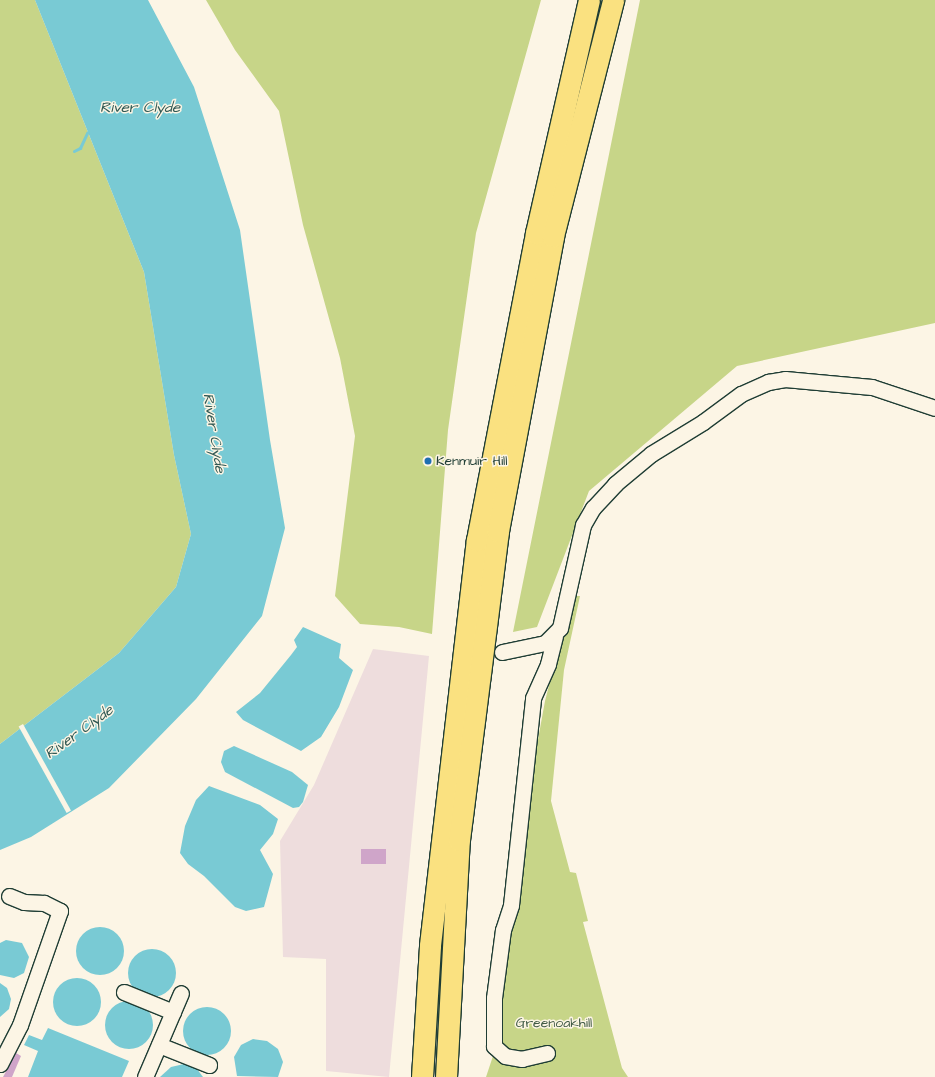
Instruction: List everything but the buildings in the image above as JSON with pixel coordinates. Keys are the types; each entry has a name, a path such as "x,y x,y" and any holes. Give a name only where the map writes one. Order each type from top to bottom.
{"highway":[{"path":"421,1077 430,945 477,540 536,233 589,0"},
{"path":"446,1077 459,840 498,531 554,236 613,0"}],"lane":[{"path":"547,1053 522,1059 505,1056 494,1046 494,998 503,930 511,905 533,698 548,664 555,636 564,617 579,537 593,508 615,484 651,454 702,422 741,394 768,382 785,379 872,387 935,408"},
{"path":"502,652 545,643 555,636"},
{"path":"0,1064 20,1025 60,911 44,903 24,902 9,896"},
{"path":"124,992 173,1012"},
{"path":"145,1077 181,993"},
{"path":"159,1045 209,1065"}],"shaded area":[{"path":"373,649 429,656 389,1077 326,1071 326,959 283,957 280,841 314,785"}],"green space":[{"path":"0,0 35,0 144,272 174,455 191,534 176,587 119,653 0,744"},
{"path":"206,0 541,0 476,233 448,430 432,634 399,627 360,624 335,596 355,436 340,358 303,225 279,111 235,50"},
{"path":"640,0 935,0 935,323 737,366 589,491 537,627 513,632"},
{"name":"Greenoakhill","path":"572,596 580,596 564,670 551,801 570,872 576,873 588,921 583,922 622,1068 628,1077 486,1077 498,1041 525,811 545,701"}],"water":[{"name":"River Clyde","path":"35,0 148,0 194,87 240,230 270,440 285,528 262,616 196,699 109,788 31,837 0,850 0,744 119,653 176,587 191,534 174,455 144,272"},
{"path":"303,627 341,644 339,658 353,670 339,707 321,737 301,751 243,720 236,712 260,693 291,655 297,647 294,640"},
{"path":"234,746 292,772 308,785 303,802 299,807 293,808 225,772 221,762 224,751"},
{"path":"209,786 260,805 278,819 273,834 260,850 273,874 264,907 246,911 235,907 204,876 188,864 180,853 185,826 196,800"},
{"path":"95,927 105,927 114,931 120,937 123,942 123,960 114,971 105,975 95,975 86,971 80,965 76,956 76,946 80,937 86,931"},
{"path":"6,940 22,943 29,957 24,973 14,978 0,975 0,943"},
{"path":"147,949 157,949 169,956 176,968 176,978 169,990 157,997 147,997 139,993 132,986 128,978 128,968 132,960 139,953"},
{"path":"72,978 82,978 91,982 97,988 100,993 100,1011 91,1022 82,1026 72,1026 63,1022 57,1016 53,1007 53,997 57,988 63,982"},
{"path":"0,983 7,988 11,999 9,1009 0,1017"},
{"path":"124,1001 134,1001 146,1008 153,1020 153,1030 146,1042 134,1049 124,1049 116,1045 109,1038 105,1030 105,1020 109,1012 116,1005"},
{"path":"202,1007 212,1007 221,1011 227,1017 230,1022 230,1040 221,1051 212,1055 202,1055 193,1051 187,1045 183,1036 183,1026 187,1017 193,1011"},
{"path":"48,1028 129,1061 122,1077 28,1077 38,1051 24,1045 29,1035 42,1040"},
{"path":"253,1039 267,1041 278,1049 283,1062 278,1077 237,1076 234,1057 241,1045"},
{"path":"184,1064 197,1069 203,1077 160,1077 171,1067"}],"pier":[{"path":"23,724 71,811 67,813 19,726"}],"waterway":[{"path":"74,151 80,148 87,133"}],"place":[{"name":"Kenmuir Hill","path":"428,461"}]}
